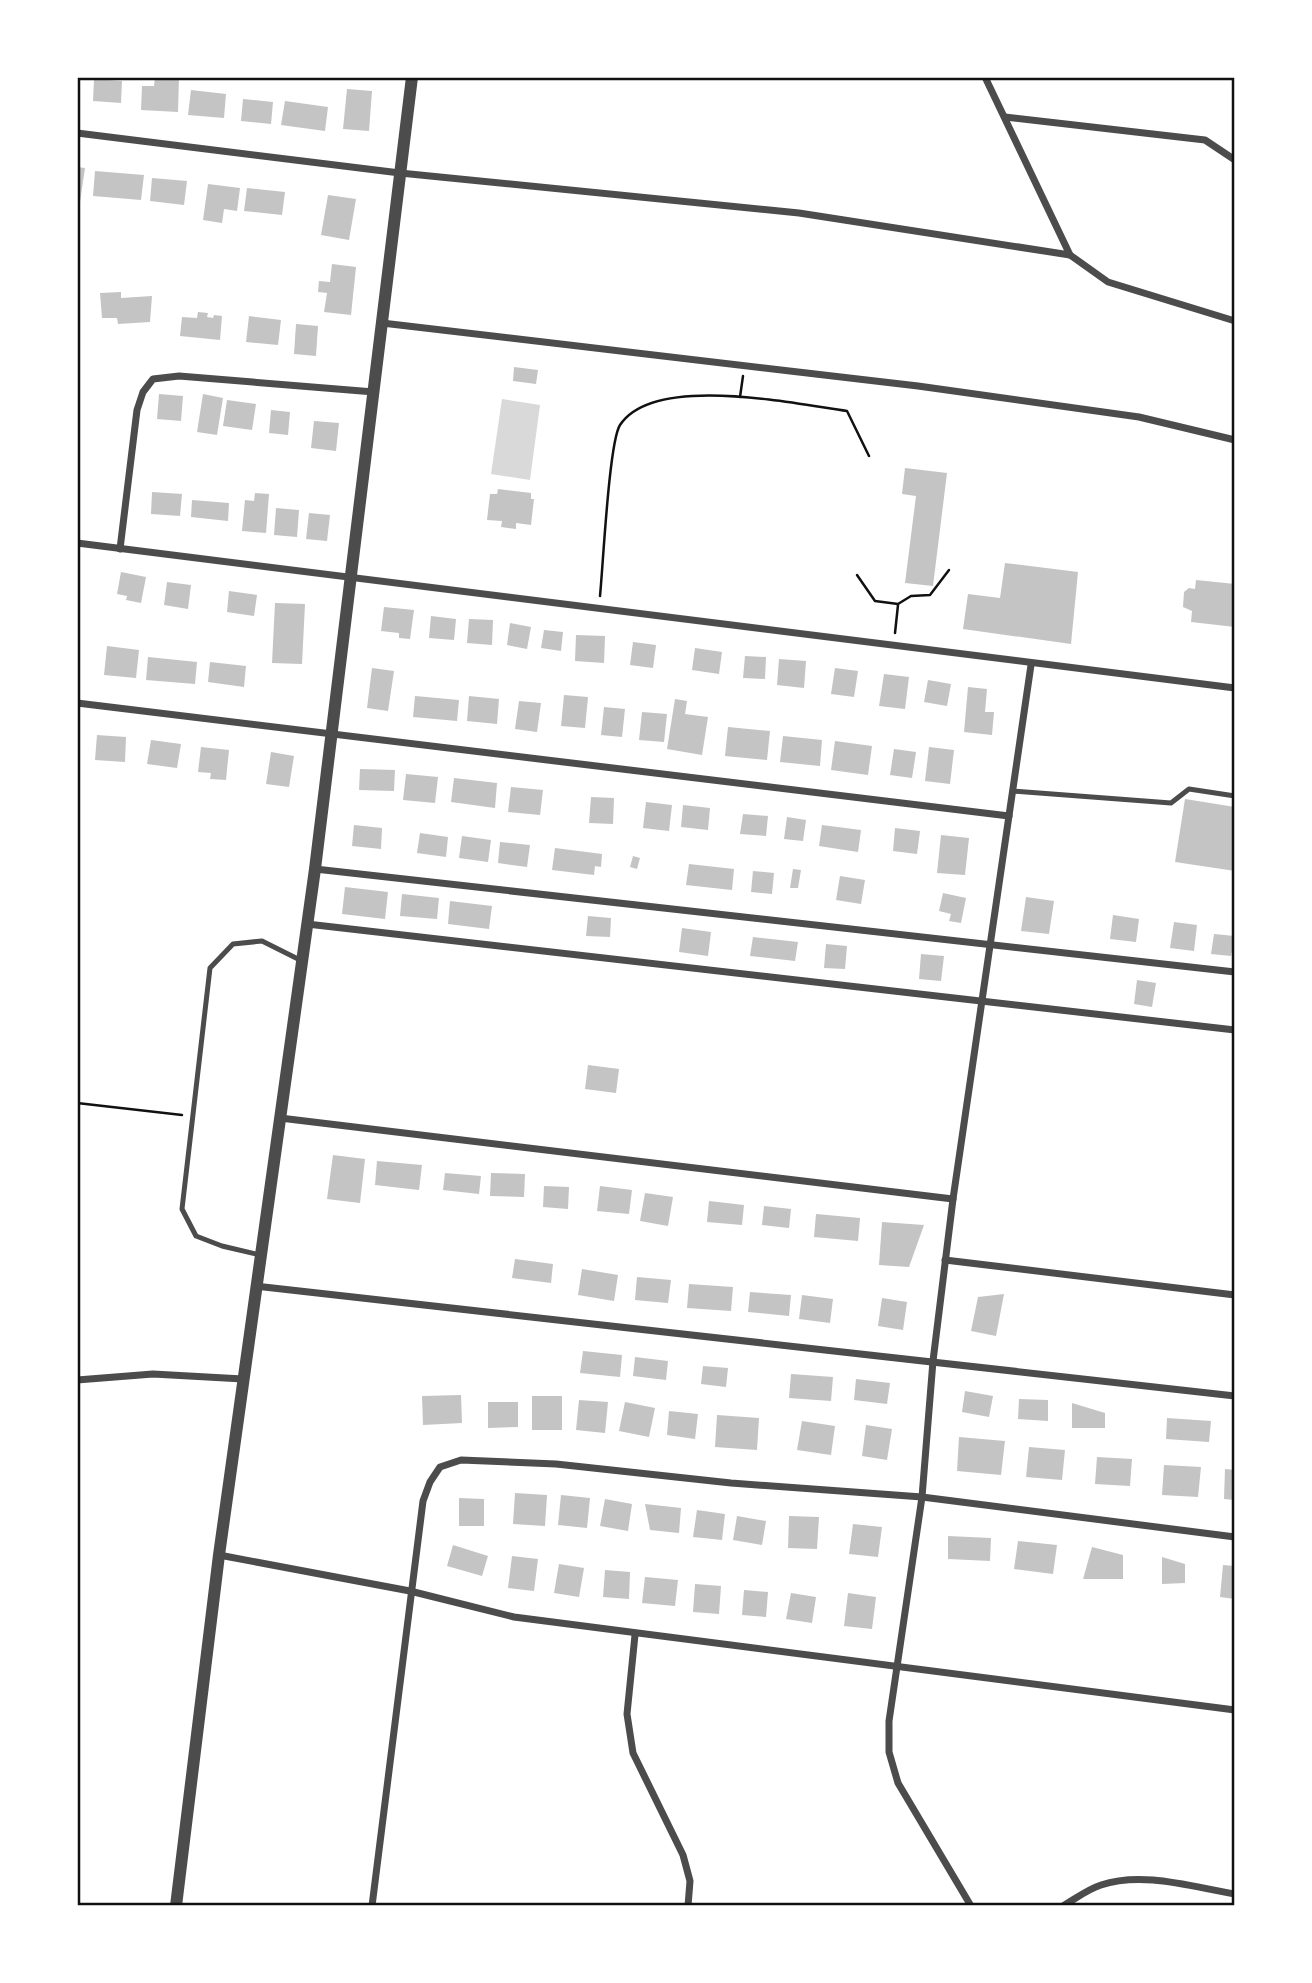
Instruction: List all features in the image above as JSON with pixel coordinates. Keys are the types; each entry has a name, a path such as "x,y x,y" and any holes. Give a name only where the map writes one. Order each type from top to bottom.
{"street":[{"path":"176,1906 255,1286 315,869 412,77"},
{"path":"985,77 1070,255"},
{"path":"1005,117 1205,140 1235,160"},
{"path":"77,133 400,173 799,214 1070,255 1108,282 1235,321"},
{"path":"382,323 1139,417 1235,440"},
{"path":"120,549 137,410 143,392 153,379 179,376 374,392"},
{"path":"77,543 1235,688"},
{"path":"971,1906 898,1783 888,1752 889,1721 922,1497 933,1361 953,1199 1031,664"},
{"path":"77,703 1009,817"},
{"path":"315,869 1235,972"},
{"path":"307,924 1235,1030"},
{"path":"279,1118 953,1199"},
{"path":"945,1261 1235,1295"},
{"path":"255,1286 1235,1396"},
{"path":"77,1380 153,1374 243,1379"},
{"path":"372,1906 423,1501 430,1482 440,1467 461,1460 556,1464 731,1483 922,1497 1235,1537"},
{"path":"219,1555 410,1591 514,1617 898,1669 1235,1710"},
{"path":"635,1635 627,1714 632,1753 683,1855 690,1881 688,1906"},
{"path":"1063,1906 1098,1885 1122,1879 1147,1880 1235,1894"}],"lane":[{"path":"1013,791 1171,803 1189,789 1235,796"},
{"path":"260,1255 222,1246 196,1236 182,1209 211,968 233,944 262,941 302,961"}],"path":[{"path":"740,397 745,366"},
{"path":"599,609 613,455 619,425 638,411 678,394 740,397 847,411 869,456"},
{"path":"857,575 875,601 898,604 911,596 930,595 949,570"},
{"path":"894,647 898,604"},
{"path":"77,1103 193,1116"}],"shaded area":[{"path":"502,399 540,405 530,480 491,474"}],"building":[{"path":"155,77 179,78 178,112 141,110 142,86 154,86"},
{"path":"94,79 122,81 121,103 93,101"},
{"path":"347,89 372,91 369,131 343,129"},
{"path":"191,90 226,94 224,118 188,115"},
{"path":"243,99 273,102 271,124 241,121"},
{"path":"285,101 328,107 325,131 281,125"},
{"path":"77,167 85,168 80,202 77,202"},
{"path":"95,171 144,175 141,200 93,196"},
{"path":"152,178 187,181 184,205 150,201"},
{"path":"208,184 240,188 237,211 224,209 222,223 203,220"},
{"path":"247,188 285,192 282,215 244,211"},
{"path":"328,195 356,199 349,240 321,235"},
{"path":"332,264 356,267 351,315 324,312 327,293 318,292 319,281 330,282"},
{"path":"121,292 121,298 152,296 150,322 118,324 117,318 102,318 100,293"},
{"path":"198,312 208,313 207,317 213,318 214,315 222,316 220,340 180,336 182,317 197,318"},
{"path":"249,316 281,320 278,345 246,342"},
{"path":"296,324 318,326 316,356 294,354"},
{"path":"514,367 538,370 536,384 513,381"},
{"path":"159,394 183,396 181,421 157,419"},
{"path":"203,394 223,398 217,435 197,432"},
{"path":"227,400 256,404 252,430 223,426"},
{"path":"271,410 290,412 288,435 269,433"},
{"path":"314,421 339,423 336,451 311,448"},
{"path":"905,468 947,473 933,586 905,583 916,496 902,494"},
{"path":"498,489 531,493 531,499 534,499 531,525 516,523 516,529 501,527 502,521 487,520 490,494 497,494"},
{"path":"152,492 182,494 180,516 151,514"},
{"path":"255,493 269,494 266,533 242,531 245,500 254,501"},
{"path":"192,500 229,503 228,521 191,517"},
{"path":"276,508 299,510 297,537 274,535"},
{"path":"309,513 330,515 327,541 306,539"},
{"path":"1005,563 1078,572 1071,644 963,629 968,594 1000,598"},
{"path":"121,572 146,577 141,603 126,600 127,596 117,594"},
{"path":"1196,580 1235,584 1235,627 1191,622 1192,611 1183,607 1184,592 1189,588 1195,589"},
{"path":"167,582 191,585 188,609 164,605"},
{"path":"229,591 257,595 254,616 227,612"},
{"path":"275,603 305,604 302,664 272,663"},
{"path":"384,607 414,610 410,639 399,638 399,633 381,631"},
{"path":"431,616 456,619 454,640 429,638"},
{"path":"469,619 493,620 492,645 467,643"},
{"path":"510,623 531,627 527,649 507,645"},
{"path":"544,630 563,632 561,651 541,648"},
{"path":"576,635 605,636 604,663 575,661"},
{"path":"633,642 656,645 653,668 630,665"},
{"path":"107,646 139,650 136,678 104,675"},
{"path":"695,648 722,652 719,674 692,670"},
{"path":"745,656 766,657 765,679 743,678"},
{"path":"148,657 197,662 195,684 146,680"},
{"path":"779,659 806,661 804,688 777,685"},
{"path":"210,662 246,666 244,687 208,682"},
{"path":"372,668 394,671 388,711 367,708"},
{"path":"835,668 858,671 854,697 831,694"},
{"path":"884,674 909,677 905,709 879,706"},
{"path":"928,680 951,684 947,706 924,702"},
{"path":"968,687 987,689 985,712 994,712 992,735 964,732"},
{"path":"564,695 588,697 585,728 561,726"},
{"path":"415,696 459,700 457,721 413,717"},
{"path":"469,696 499,699 497,724 467,721"},
{"path":"675,699 687,701 685,714 708,717 702,755 667,749"},
{"path":"519,701 541,703 537,732 515,729"},
{"path":"604,707 625,709 622,737 601,735"},
{"path":"642,712 667,714 664,742 639,740"},
{"path":"728,727 770,731 767,760 725,756"},
{"path":"97,735 126,737 125,762 95,760"},
{"path":"783,736 822,740 820,766 780,762"},
{"path":"151,740 181,744 177,768 147,764"},
{"path":"835,741 872,746 868,775 831,770"},
{"path":"201,747 229,750 226,780 210,779 211,773 198,772"},
{"path":"929,747 954,750 950,784 925,781"},
{"path":"894,749 916,752 912,778 890,775"},
{"path":"271,752 294,756 289,787 266,784"},
{"path":"360,769 395,770 394,791 359,790"},
{"path":"406,774 438,777 435,803 403,800"},
{"path":"454,778 497,783 495,808 451,802"},
{"path":"511,787 543,790 540,815 508,812"},
{"path":"591,797 614,798 613,824 589,823"},
{"path":"1185,799 1235,807 1235,871 1175,862"},
{"path":"646,802 672,805 669,831 643,828"},
{"path":"683,805 710,808 708,830 681,827"},
{"path":"743,814 768,816 766,836 740,834"},
{"path":"787,817 806,820 803,841 784,839"},
{"path":"354,825 382,828 381,849 352,846"},
{"path":"822,825 861,830 858,852 819,846"},
{"path":"895,828 920,831 917,854 893,851"},
{"path":"420,833 448,837 446,857 417,853"},
{"path":"941,835 969,838 965,875 937,873"},
{"path":"462,836 491,840 488,862 459,858"},
{"path":"500,842 530,845 527,867 498,863"},
{"path":"555,848 602,854 601,867 595,866 594,875 552,870"},
{"path":"633,856 640,858 637,869 630,867"},
{"path":"689,864 734,869 732,890 686,885"},
{"path":"793,869 801,870 798,888 790,888"},
{"path":"753,871 774,873 772,894 751,892"},
{"path":"840,876 865,880 861,904 836,900"},
{"path":"345,887 388,892 385,919 342,914"},
{"path":"943,893 966,898 961,923 949,921 951,914 939,911"},
{"path":"402,894 439,898 437,919 400,916"},
{"path":"1026,897 1054,901 1049,934 1021,931"},
{"path":"450,901 492,906 489,929 448,924"},
{"path":"1113,915 1139,919 1136,942 1110,939"},
{"path":"588,916 611,918 610,937 586,936"},
{"path":"1174,922 1197,925 1194,951 1170,948"},
{"path":"682,928 711,932 708,956 679,952"},
{"path":"1214,934 1235,936 1231,956 1211,954"},
{"path":"753,937 798,942 795,961 750,956"},
{"path":"826,944 847,946 845,969 824,968"},
{"path":"921,954 944,956 941,981 919,979"},
{"path":"1137,980 1156,983 1152,1007 1134,1004"},
{"path":"588,1065 619,1069 616,1093 585,1089"},
{"path":"333,1155 365,1159 360,1203 327,1199"},
{"path":"377,1161 422,1165 419,1190 375,1185"},
{"path":"445,1173 481,1176 479,1194 443,1190"},
{"path":"491,1173 525,1174 524,1197 490,1196"},
{"path":"544,1186 569,1187 568,1209 543,1207"},
{"path":"600,1186 632,1190 629,1214 597,1211"},
{"path":"645,1193 673,1197 668,1226 640,1221"},
{"path":"709,1201 744,1205 742,1225 707,1222"},
{"path":"764,1206 791,1209 789,1228 762,1225"},
{"path":"816,1214 860,1218 858,1241 814,1237"},
{"path":"882,1222 924,1225 909,1267 879,1265"},
{"path":"515,1259 553,1264 551,1283 512,1278"},
{"path":"582,1269 618,1275 614,1301 578,1295"},
{"path":"637,1277 671,1280 668,1303 635,1300"},
{"path":"689,1284 733,1287 731,1311 687,1308"},
{"path":"750,1292 791,1295 789,1316 748,1312"},
{"path":"1004,1294 996,1336 971,1331 978,1297"},
{"path":"802,1295 833,1299 830,1323 799,1319"},
{"path":"882,1298 907,1302 903,1330 878,1326"},
{"path":"583,1351 622,1355 620,1377 580,1373"},
{"path":"635,1357 668,1361 666,1380 633,1376"},
{"path":"703,1366 728,1368 726,1387 701,1384"},
{"path":"791,1374 833,1377 831,1401 789,1398"},
{"path":"856,1379 890,1383 887,1404 854,1400"},
{"path":"965,1391 993,1396 989,1417 962,1412"},
{"path":"461,1395 462,1423 423,1425 422,1396"},
{"path":"532,1396 562,1396 562,1430 532,1430"},
{"path":"1019,1399 1048,1400 1048,1421 1018,1419"},
{"path":"579,1400 608,1402 605,1433 576,1430"},
{"path":"488,1402 518,1402 518,1427 488,1428"},
{"path":"625,1402 655,1408 649,1437 619,1431"},
{"path":"1072,1403 1105,1413 1105,1428 1072,1428"},
{"path":"669,1411 698,1414 695,1439 667,1435"},
{"path":"717,1415 759,1418 757,1450 715,1447"},
{"path":"1167,1418 1211,1421 1209,1442 1166,1439"},
{"path":"802,1421 835,1426 831,1455 797,1450"},
{"path":"866,1425 892,1429 887,1460 862,1456"},
{"path":"959,1437 1005,1441 1001,1475 957,1471"},
{"path":"1029,1447 1065,1450 1062,1480 1026,1477"},
{"path":"1097,1457 1132,1459 1130,1486 1095,1484"},
{"path":"1164,1465 1201,1467 1198,1497 1162,1495"},
{"path":"1225,1469 1235,1470 1235,1500 1224,1499"},
{"path":"515,1493 547,1495 545,1526 513,1524"},
{"path":"561,1495 590,1498 587,1528 558,1525"},
{"path":"459,1498 484,1499 484,1526 459,1526"},
{"path":"605,1499 632,1504 628,1531 600,1526"},
{"path":"645,1504 681,1508 679,1533 650,1530"},
{"path":"697,1510 725,1514 722,1540 693,1537"},
{"path":"737,1516 766,1521 762,1545 733,1540"},
{"path":"789,1516 819,1517 817,1549 788,1548"},
{"path":"853,1524 882,1527 878,1557 849,1554"},
{"path":"948,1536 991,1538 990,1561 948,1559"},
{"path":"1018,1541 1057,1545 1053,1574 1014,1569"},
{"path":"453,1545 488,1556 482,1576 447,1566"},
{"path":"1092,1547 1123,1555 1123,1579 1083,1579"},
{"path":"512,1556 538,1559 534,1591 508,1588"},
{"path":"1162,1557 1185,1564 1185,1583 1162,1584"},
{"path":"559,1564 584,1568 579,1597 554,1593"},
{"path":"1223,1565 1235,1566 1235,1599 1220,1597"},
{"path":"605,1570 630,1572 629,1599 603,1597"},
{"path":"645,1577 678,1580 675,1606 642,1603"},
{"path":"695,1584 721,1586 719,1614 693,1612"},
{"path":"744,1590 768,1592 766,1617 742,1615"},
{"path":"791,1593 816,1597 812,1623 786,1619"},
{"path":"848,1593 876,1597 872,1629 844,1626"}]}
